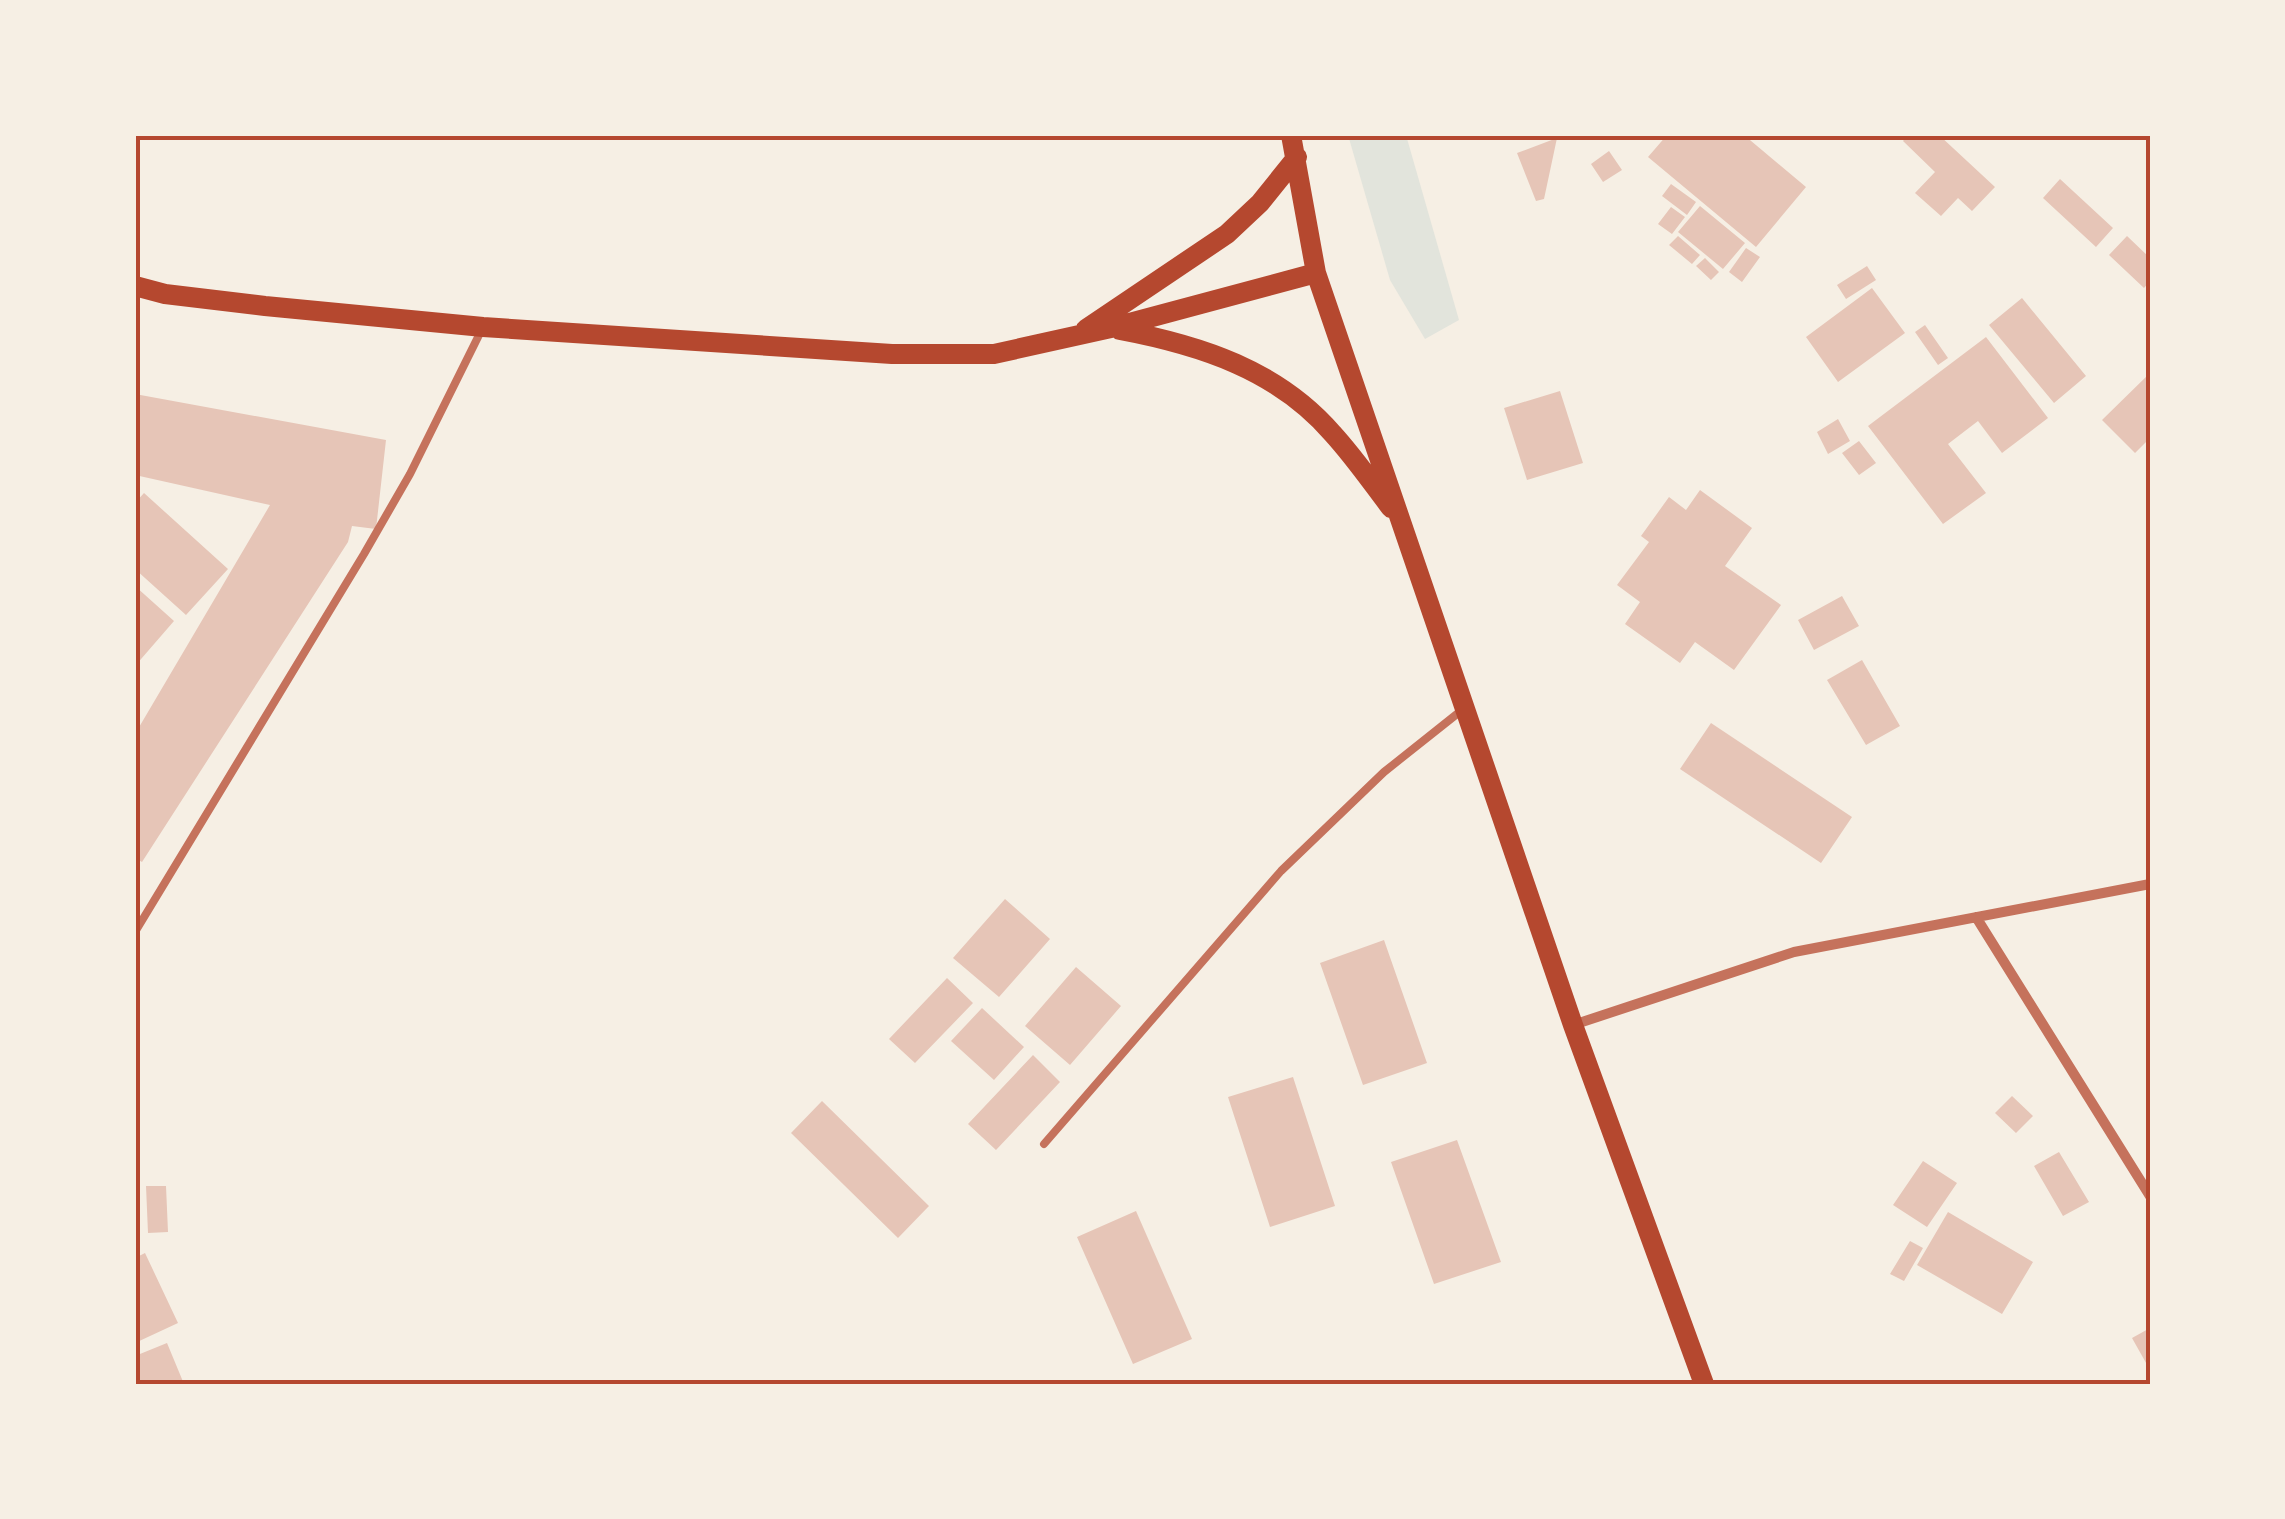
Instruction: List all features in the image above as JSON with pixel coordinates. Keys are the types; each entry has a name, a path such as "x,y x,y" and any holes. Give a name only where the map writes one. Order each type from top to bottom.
{"main road":[{"path":"1292,135 1316,274 1573,1025 1704,1384"},
{"path":"1072,338 1227,234 1260,203 1298,157"},
{"path":"135,286 165,294 265,306 483,326 892,354 994,354 1072,338 1316,274"},
{"path":"1111,328 1220,356 1252,369 1291,393 1332,432 1401,521"}],"street":[{"path":"1573,1025 1794,952 2150,884"},
{"path":"1976,917 2150,1196"}],"lane":[{"path":"135,932 410,474 483,326"},
{"path":"1044,1144 1281,871 1384,772 1465,708"}],"shaded area":[{"path":"1348,135 1406,135 1459,320 1425,339 1390,280"}],"building":[{"path":"1667,135 1744,135 1806,187 1756,247 1648,157"},
{"path":"1908,135 1939,135 1995,187 1972,211 1958,198 1941,216 1915,193 1935,172 1903,141"},
{"path":"1557,138 1544,199 1536,201 1517,153"},
{"path":"1609,151 1622,170 1603,182 1591,164"},
{"path":"2060,179 2113,228 2096,247 2043,198"},
{"path":"1671,184 1696,202 1687,215 1662,196"},
{"path":"1700,206 1745,243 1723,269 1678,232"},
{"path":"1671,207 1685,217 1672,234 1658,224"},
{"path":"1678,236 1700,255 1692,264 1669,245"},
{"path":"2127,236 2150,258 2150,281 2144,288 2109,255"},
{"path":"1746,248 1760,257 1742,282 1729,272"},
{"path":"1705,258 1719,272 1711,280 1696,266"},
{"path":"1867,266 1876,280 1846,299 1837,285"},
{"path":"1872,288 1905,333 1838,382 1806,337"},
{"path":"2022,298 2086,376 2054,403 1989,325"},
{"path":"1925,325 1948,358 1938,365 1915,332"},
{"path":"1986,337 2048,418 2002,453 1978,421 1948,444 1986,493 1943,524 1868,426"},
{"path":"2150,373 2150,438 2135,453 2102,420"},
{"path":"1560,391 1583,463 1527,480 1504,408"},
{"path":"135,394 386,440 376,529 352,526 348,542 142,862 135,858 135,734 270,505 135,475"},
{"path":"1838,419 1850,441 1828,454 1817,432"},
{"path":"1859,441 1876,463 1859,475 1842,453"},
{"path":"1700,490 1752,528 1725,566 1781,605 1734,670 1695,642 1680,663 1625,624 1640,602 1617,585 1649,542 1641,536 1669,497 1686,510"},
{"path":"144,493 228,569 186,615 135,569 135,503"},
{"path":"135,586 174,621 135,666"},
{"path":"1842,596 1859,626 1814,650 1798,620"},
{"path":"1862,660 1900,726 1866,745 1827,680"},
{"path":"1711,723 1852,817 1821,863 1680,769"},
{"path":"1005,899 1050,939 999,997 953,958"},
{"path":"1384,940 1427,1063 1363,1085 1320,963"},
{"path":"1076,967 1121,1006 1070,1065 1025,1026"},
{"path":"947,978 973,1003 915,1063 889,1039"},
{"path":"982,1008 1024,1047 994,1080 951,1041"},
{"path":"1033,1055 1060,1082 996,1150 968,1124"},
{"path":"1293,1077 1335,1206 1270,1227 1228,1097"},
{"path":"2012,1096 2033,1116 2016,1133 1995,1113"},
{"path":"822,1101 929,1206 898,1238 791,1133"},
{"path":"1457,1140 1501,1262 1434,1284 1391,1162"},
{"path":"2059,1152 2089,1202 2063,1216 2034,1166"},
{"path":"1923,1161 1957,1183 1927,1227 1893,1205"},
{"path":"146,1186 166,1186 168,1232 148,1233"},
{"path":"1136,1211 1192,1339 1133,1364 1077,1237"},
{"path":"1948,1212 2033,1262 2002,1314 1917,1265"},
{"path":"1910,1241 1923,1248 1904,1281 1890,1274"},
{"path":"145,1253 178,1323 135,1343 135,1258"},
{"path":"2150,1328 2150,1370 2132,1338"},
{"path":"167,1343 184,1384 138,1384 135,1356"}]}
